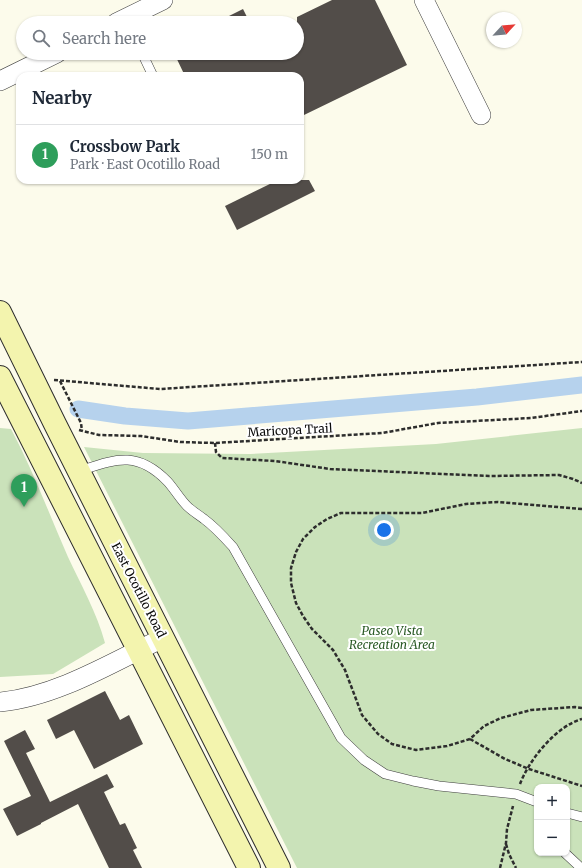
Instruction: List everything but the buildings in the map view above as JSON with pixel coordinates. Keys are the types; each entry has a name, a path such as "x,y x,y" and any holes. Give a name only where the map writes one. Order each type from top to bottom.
{"main road":[{"name":"East Ocotillo Road","path":"0,312 55,424 280,868"},
{"path":"0,377 249,868"},
{"path":"232,834 256,822"}],"street":[{"path":"134,16 163,0"},
{"path":"424,0 481,115"},
{"path":"20,72 43,60"},
{"path":"0,82 16,74"},
{"path":"0,702 31,697 50,691 75,681 163,638"}],"lane":[{"path":"145,60 151,72"},
{"path":"79,471 120,460 132,460 144,463 157,472 168,483 187,507 220,532 233,547 341,738 364,760 385,774 413,781 516,794 534,801"},
{"path":"570,814 582,817"},
{"path":"568,856 581,868"}],"path":[{"path":"32,378 160,389 582,362"},
{"path":"60,381 81,422 82,431"},
{"name":"Maricopa Trail","path":"55,424 99,435 141,436 180,442 215,443 382,434 438,423 531,418 582,411"},
{"path":"215,443 216,452 222,458 275,461 330,469 399,473 489,476 560,475 582,483"},
{"path":"582,509 498,502 466,504 422,513 342,513 327,519 315,527 303,539 296,552 291,568 291,583 296,603 312,629 333,650 345,670 362,716 378,734 392,744 416,750 447,746 470,739 484,726 501,718 531,710 575,707 582,708"},
{"path":"529,769 542,747 557,733 577,720 582,719"},
{"path":"470,739 505,759 529,769 582,786"},
{"path":"500,868 506,843 509,854 516,868"}],"green space":[{"path":"0,428 11,429 19,445 93,610 105,643 53,674 0,677"},
{"name":"Paseo Vista Recreation Area","path":"582,428 582,868 297,868 84,447 143,453 250,454 436,444"}],"waterway":[{"path":"78,409 125,416 188,421 477,397 582,385"}],"place":[{"name":"Crossbow Park","path":"24,507"}]}
